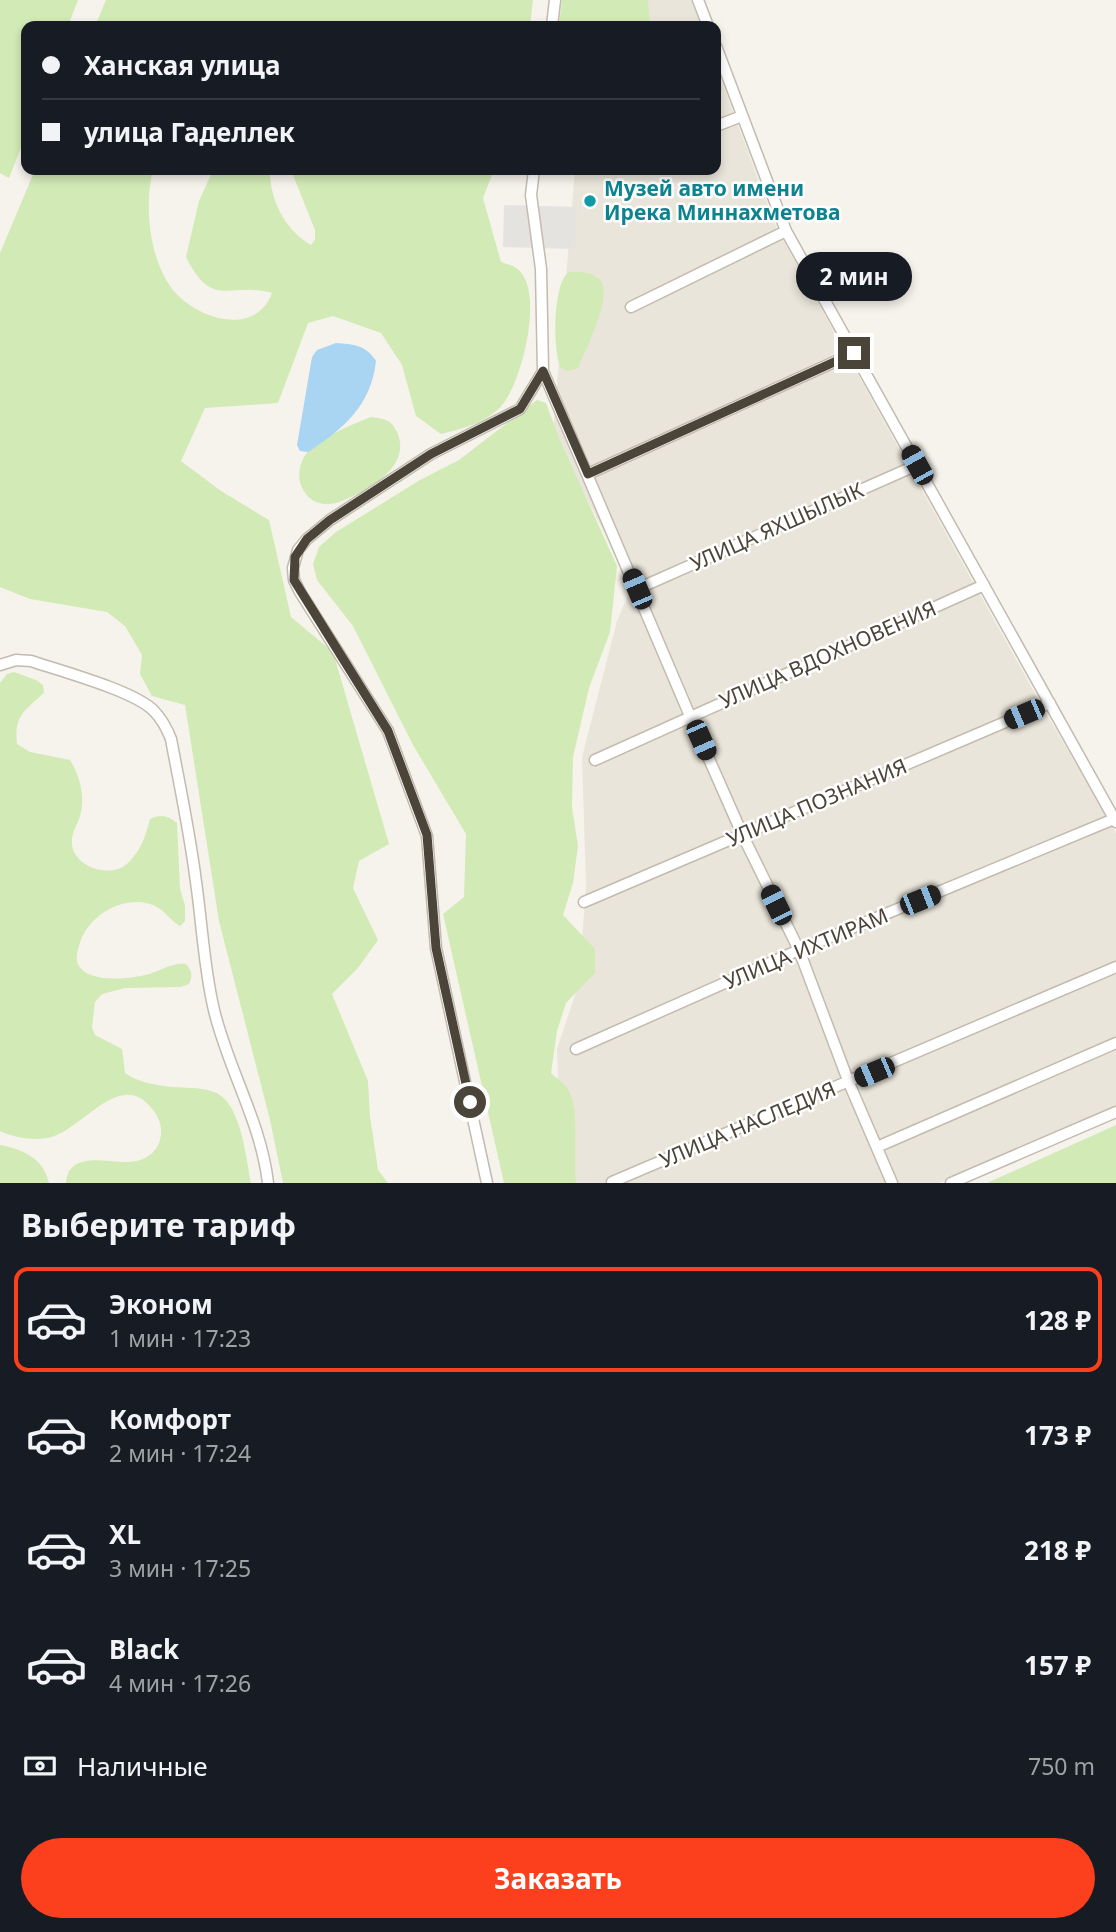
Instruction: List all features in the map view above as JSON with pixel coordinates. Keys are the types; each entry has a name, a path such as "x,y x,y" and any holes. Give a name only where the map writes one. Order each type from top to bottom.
{"street":[{"path":"553,21 555,0"},
{"path":"698,0 706,21"},
{"path":"721,60 786,230 1115,820"},
{"path":"721,124 742,116"},
{"path":"533,175 531,195 541,269 543,371 690,716 743,835 799,950 849,1083 892,1183"},
{"path":"631,307 786,230"},
{"path":"588,474 854,353"},
{"path":"487,1183 436,948 427,835 388,731 294,580 295,557 307,539 330,520 431,454 520,409 543,371"},
{"name":"УЛИЦА ЯХШЫЛЫК","path":"637,589 917,465"},
{"name":"УЛИЦА ВДОХНОВЕНИЯ","path":"595,760 984,585"},
{"path":"0,665 16,660 31,661 115,690 145,703 164,723 171,739 194,869 213,1007 226,1056 248,1104 266,1165 268,1183"},
{"name":"УЛИЦА ПОЗНАНИЯ","path":"584,902 1050,703"},
{"name":"УЛИЦА ИХТИРАМ","path":"576,1049 799,950 1115,820"},
{"name":"УЛИЦА НАСЛЕДИЯ","path":"612,1182 1116,967"},
{"path":"877,1147 1116,1042"},
{"path":"951,1183 1116,1112"}],"shaded area":[{"path":"590,0 691,0 699,21 588,21"},
{"path":"721,79 776,227 1038,699 1116,833 1116,1108 939,1183 564,1183 561,1177 557,1049 579,983 586,885 582,757 617,621 632,586 553,433 575,175 721,175"},
{"path":"504,205 577,207 575,249 503,247"}],"green space":[{"path":"0,0 78,0 70,21 21,21 21,148 9,178 0,173"},
{"path":"106,0 533,0 531,21 97,21"},
{"path":"562,0 648,0 650,21 560,21"},
{"path":"33,175 152,175 150,230 157,260 170,286 193,307 207,314 223,319 238,319 252,316 264,307 272,293 214,289 196,274 186,257 199,201 211,175 270,175 280,213 293,231 311,245 315,239 315,230 293,175 492,175 483,198 501,262 516,268 525,278 530,313 528,334 517,376 503,404 497,410 475,424 441,434 416,416 402,365 381,333 333,316 308,323 278,403 205,408 181,461 221,491 269,520 291,617 333,652 389,844 359,861 353,888 378,940 358,968 332,994 368,1081 378,1170 388,1183 283,1183 270,1120 219,921 185,705 152,696 140,674 142,655 125,626 107,612 30,599 0,587 0,253"},
{"path":"569,272 597,277 603,288 603,298 597,323 578,368 568,371 561,368 558,360 555,333 557,302 564,278"},
{"path":"537,400 546,403 617,566 610,632 589,688 573,757 572,807 578,846 573,883 563,915 595,949 595,973 566,1003 557,1031 551,1073 566,1087 572,1098 576,1183 504,1183 443,914 464,897 466,834 413,745 353,626 317,580 313,564 319,547 336,532 420,480 459,460"},
{"path":"371,417 390,422 397,432 400,445 393,467 373,485 339,502 318,503 310,498 304,492 299,474 306,454 327,437"},
{"path":"14,672 36,680 43,685 44,693 19,720 17,744 30,752 70,760 76,772 82,792 82,805 72,844 79,859 86,865 104,870 121,868 140,848 150,819 164,816 177,823 180,889 185,906 185,921 180,926 150,904 139,902 117,906 106,911 89,926 79,946 77,961 84,971 91,975 110,978 129,978 175,964 186,964 191,974 190,981 181,987 125,988 102,994 95,1002 92,1027 95,1035 122,1049 125,1073 130,1076 159,1085 209,1090 223,1097 230,1106 241,1132 251,1183 66,1183 68,1173 79,1163 96,1160 134,1161 146,1158 158,1146 161,1128 153,1110 140,1098 127,1095 100,1105 60,1134 47,1138 23,1138 0,1131 0,683 7,674"},
{"path":"1116,1125 1116,1183 987,1183"},
{"path":"0,1145 31,1156 42,1168 49,1183 0,1183"}],"water":[{"path":"336,343 353,345 368,352 376,361 373,377 362,404 344,425 308,452 300,451 297,445 312,357 317,350"}],"place":[{"name":"Музей авто имени Ирека Миннахметова","path":"590,201"}],"route":[{"path":"470,1102 436,948 427,835 388,731 294,580 293,568 298,550 330,520 431,454 520,409 543,371 588,474 854,353"}]}
